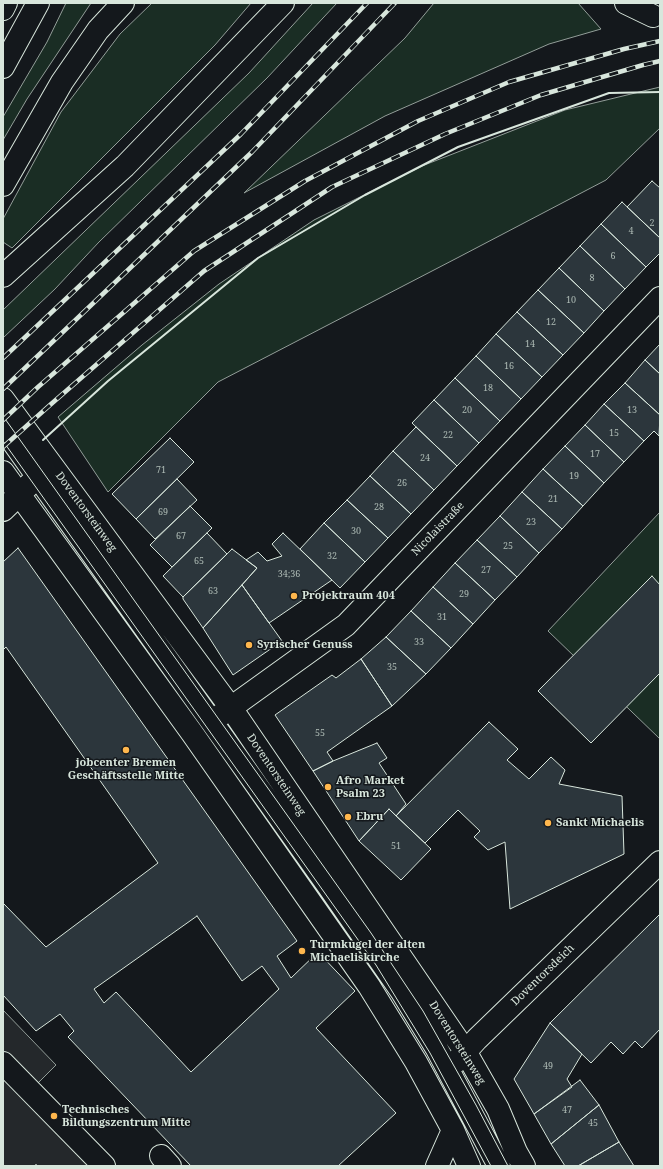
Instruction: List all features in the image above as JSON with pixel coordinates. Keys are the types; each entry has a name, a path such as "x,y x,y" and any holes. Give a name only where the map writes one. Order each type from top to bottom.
{"main road":[{"path":"3,9 6,3"},
{"path":"3,67 38,3"},
{"path":"3,185 62,82 98,30 123,3"},
{"path":"3,276 125,166 283,3"},
{"path":"626,3 650,13"},
{"name":"Nicolaistraße","path":"192,733 231,708 346,625 660,298"},
{"name":"Doventorsteinweg","path":"3,399 44,470 231,708 465,1051 498,1109 516,1152 524,1166"},
{"path":"3,428 44,470 211,721 402,992 449,1072 499,1166"},
{"path":"3,510 44,470"},
{"path":"3,472 192,733 369,986 416,1062 453,1130 469,1166"},
{"name":"Doventorsdeich","path":"435,1097 449,1072 465,1051 660,862"},
{"path":"3,1063 104,1166"},
{"path":"437,1166 453,1130"}],"green space":[{"path":"66,3 91,3 27,99 3,140 3,117 47,42"},
{"path":"152,3 251,3 215,45 12,248 3,242 3,219 61,112 120,34"},
{"path":"313,3 337,3 267,78 99,242 55,289 4,337 3,310 249,73"},
{"path":"434,3 578,3 601,29 549,44 385,116 244,193 405,38"},
{"path":"660,87 660,128 606,180 218,382 108,492 58,417 142,345 219,284 314,220 422,166 565,110"},
{"path":"660,512 660,739 548,631"}],"shaded area":[{"name":"Technisches Bildungszentrum Mitte","path":"3,1010 56,1065 33,1088 107,1166 38,1166 36,1164 34,1166 3,1166"}],"building":[{"path":"652,181 660,188 660,238 627,207"},
{"path":"622,202 660,238 660,253 646,267 601,224"},
{"path":"601,224 646,267 625,289 580,246"},
{"path":"580,246 625,289 604,311 559,268"},
{"path":"559,268 604,311 584,333 538,290"},
{"path":"538,290 584,333 563,355 517,312"},
{"path":"517,312 563,355 542,377 496,334"},
{"path":"496,334 542,377 521,399 476,356"},
{"path":"660,344 660,374 645,360"},
{"path":"476,356 521,399 500,421 455,378"},
{"path":"645,360 660,374 660,415 625,383"},
{"path":"455,378 500,421 479,443 434,400"},
{"path":"625,383 660,415 659,436 654,431 644,441 604,404"},
{"path":"434,400 479,443 457,466 412,423"},
{"path":"604,404 644,441 624,462 585,425"},
{"path":"585,425 624,462 604,483 565,446"},
{"path":"416,427 457,466 434,490 393,451"},
{"path":"170,438 194,462 136,519 112,494"},
{"path":"565,446 604,483 583,506 543,469"},
{"path":"393,451 434,490 411,514 370,476"},
{"path":"543,469 583,506 562,529 522,492"},
{"path":"370,476 411,514 388,538 347,500"},
{"path":"177,479 197,500 155,539 136,519"},
{"path":"522,492 562,529 539,553 500,516"},
{"path":"347,500 388,538 365,562 324,523"},
{"path":"190,506 212,528 172,567 150,545"},
{"path":"500,516 539,553 517,577 477,540"},
{"path":"324,523 365,562 340,588 300,549"},
{"path":"207,533 227,554 183,597 163,576"},
{"path":"283,533 332,580 269,623 242,585 257,568 246,560 258,552 267,561 282,556 272,544"},
{"path":"477,540 517,577 495,600 455,563"},
{"path":"18,548 297,941 277,956 291,978 318,952 355,991 316,1028 396,1113 338,1166 191,1166 68,1037 74,1031 60,1014 36,1031 3,995 3,903 46,947 158,863 6,647 3,650 3,562","holes":["197,916 242,981 262,966 279,989 191,1072 116,992 104,1003 94,989"]},
{"path":"232,549 257,568 203,628 183,597"},
{"path":"455,563 495,600 473,624 433,587"},
{"path":"652,576 660,585 660,673 591,743 538,691"},
{"path":"242,585 282,641 233,675 203,628"},
{"path":"433,587 473,624 451,648 411,611"},
{"path":"411,611 451,648 426,674 386,637"},
{"path":"386,637 426,674 392,706 361,659"},
{"path":"361,659 392,706 327,752 333,761 313,771 275,715 332,675 336,678"},
{"name":"Sankt Michaelis","path":"489,722 518,749 507,760 529,779 551,757 565,770 559,784 622,796 624,854 510,909 505,842 488,850 474,837 480,831 458,810 425,843 396,816"},
{"path":"377,743 387,758 379,763 406,804 396,816 389,809 359,841 313,771"},
{"path":"389,809 431,849 401,880 359,841"},
{"path":"660,914 660,1029 642,1048 635,1041 623,1054 611,1042 591,1063 550,1023"},
{"path":"550,1023 582,1054 567,1079 572,1087 534,1114 514,1079"},
{"path":"580,1080 599,1105 551,1144 534,1114"},
{"path":"599,1105 619,1142 578,1166 565,1166 551,1144"},
{"path":"619,1142 634,1166 578,1166"}],"tram line":[{"path":"3,416 371,933 423,1011 476,1105 508,1166"},
{"path":"3,441 376,965 430,1053 491,1166"}],"railway":[{"path":"3,358 241,134 367,3"},
{"path":"3,389 252,152 395,3"},
{"path":"3,420 38,387 194,251 305,181 418,121 509,82 624,49 660,41"},
{"path":"3,447 204,271 332,187 445,134 541,95 660,61"}],"wall":[{"path":"43,440 108,381 258,258 365,195 458,147 609,93 660,92"}],"place":[{"name":"Projektraum 404","path":"294,596"},
{"name":"Syrischer Genuss","path":"249,645"},
{"name":"jobcenter Bremen Geschäftsstelle Mitte","path":"126,750"},
{"name":"Afro Market Psalm 23","path":"328,787"},
{"name":"Ebru","path":"348,817"},
{"name":"Sankt Michaelis","path":"548,823"},
{"name":"Turmkugel der alten Michaeliskirche","path":"302,951"},
{"name":"Technisches Bildungszentrum Mitte","path":"54,1116"}]}
